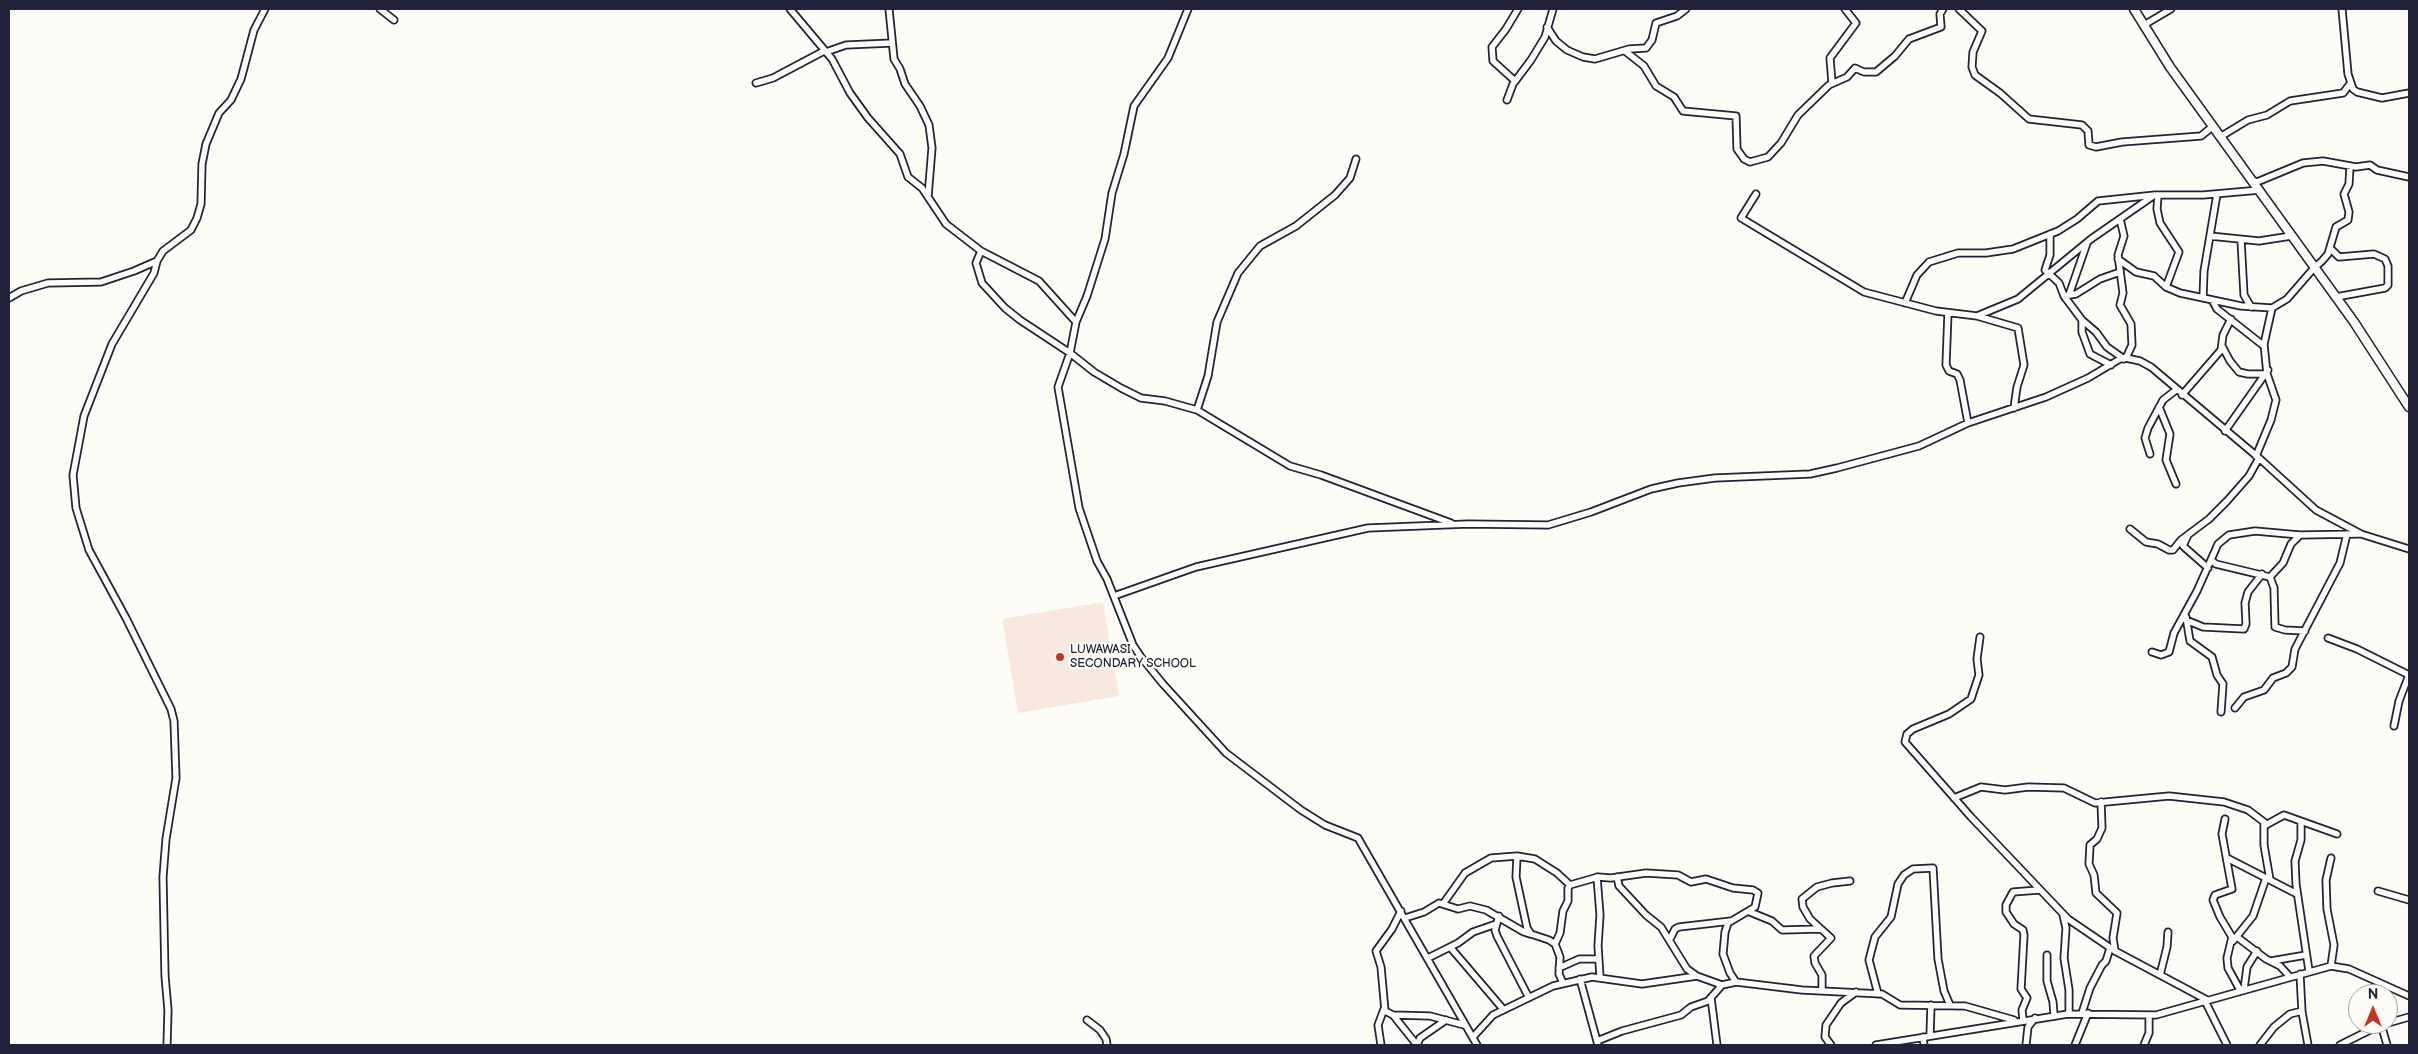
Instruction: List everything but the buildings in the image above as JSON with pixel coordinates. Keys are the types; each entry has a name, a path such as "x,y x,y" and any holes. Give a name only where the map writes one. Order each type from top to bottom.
{"street":[{"path":"167,1045 168,1010 165,976 163,877 166,838 176,778 174,721 171,709 126,618 89,550 76,508 73,485 78,442 100,373 116,334 154,273 157,261 163,251 186,235 194,226 201,204 202,164 206,144 219,114 232,100 242,79 254,30 264,9"},
{"path":"380,9 394,20"},
{"path":"790,9 825,51 864,114 900,154 908,177 928,197 938,215 953,232 981,251 1040,280 1076,322"},
{"path":"889,9 894,60 900,69 903,81 920,106 929,125 932,148 928,197"},
{"path":"1188,9 1168,58 1134,106 1124,154 1112,193 1105,239 1087,296 1076,322 1070,353 1058,387 1079,508 1097,562 1140,657 1212,739 1287,801 1325,825 1358,838 1477,1045"},
{"path":"1515,81 1493,61 1492,47 1518,9"},
{"path":"1507,100 1515,81 1545,37 1553,9"},
{"path":"1547,27 1561,46 1583,57 1600,58 1625,51 1646,48 1652,40 1656,23 1677,16 1686,9"},
{"path":"1832,83 1830,58 1856,23 1845,9"},
{"path":"1625,51 1644,66 1656,86 1674,97 1683,111 1736,116 1737,149 1744,159 1750,162 1768,157 1798,115 1832,83 1847,77 1855,68 1870,73 1880,70 1909,39 1941,27 1940,14 1943,9"},
{"path":"1958,9 1982,31 1973,52 1972,67 1975,75 2000,93 2029,119 2082,125 2088,131 2089,144 2096,147 2122,142 2201,136 2212,127"},
{"path":"2134,9 2170,68 2336,297 2409,408"},
{"path":"2144,25 2172,9"},
{"path":"2342,9 2350,84 2357,92 2382,98 2409,93"},
{"path":"756,83 773,78 825,51 846,45 892,43"},
{"path":"2220,137 2248,120 2267,115 2290,101 2340,93 2350,84"},
{"path":"1197,410 1208,376 1216,322 1238,273 1260,246 1296,226 1335,195 1350,178 1356,159"},
{"path":"2252,180 2257,182 2303,163 2322,161 2360,167 2370,165 2377,170 2409,177"},
{"path":"2118,260 2136,272 2154,276 2166,287 2180,293 2251,307 2272,308 2287,299 2314,268 2322,262 2330,248 2336,227 2346,222 2349,217 2344,194 2350,184 2350,166"},
{"path":"1905,303 1917,275 1929,262 1958,253 1986,253 2013,249 2071,223 2098,201 2157,195 2217,194 2260,190"},
{"path":"1756,194 1741,218 1864,292 1948,313 1977,316 2018,328 2020,331 2023,370 2017,387 2014,408"},
{"path":"2203,298 2204,271 2217,194"},
{"path":"1977,316 2018,299 2087,242 2157,195"},
{"path":"2157,195 2160,223 2179,252 2166,287"},
{"path":"1114,596 1196,566 1347,532 1387,526 1456,524 1548,525 1591,512 1651,489 1678,483 1715,478 1810,474 1902,452 1968,423 2074,385 2125,358 2132,345 2131,324 2120,308 2123,293 2118,251 2124,236 2120,219"},
{"path":"2050,234 2050,256 2044,268 2058,283 2082,320 2096,332 2107,347 2125,358 2140,360 2258,457 2316,510 2360,534 2409,549"},
{"path":"2210,236 2241,240 2276,240 2291,236"},
{"path":"2241,240 2244,295 2251,307"},
{"path":"2066,295 2087,242"},
{"path":"2330,248 2339,257 2374,254 2385,258 2388,266 2388,285 2385,288 2336,297"},
{"path":"981,251 976,264 978,272 982,283 993,296 1020,320 1070,353 1094,372 1141,398 1165,401 1197,410 1202,415 1297,469 1321,475 1456,524"},
{"path":"9,298 21,291 48,283 101,282 157,261"},
{"path":"2066,295 2076,294 2100,278 2120,272"},
{"path":"2212,300 2217,309 2264,346"},
{"path":"2130,529 2146,542 2158,544 2171,551 2227,501 2249,476 2258,457 2276,400 2266,372 2264,346 2272,308"},
{"path":"1948,313 1946,365 1949,371 1957,374 1960,380 1968,423"},
{"path":"2182,395 2209,366 2222,346 2223,335 2230,319"},
{"path":"2082,320 2082,332 2090,354 2111,365"},
{"path":"2222,346 2239,372 2266,372"},
{"path":"2225,431 2266,372"},
{"path":"2150,454 2146,434 2166,396 2176,390"},
{"path":"2159,407 2170,434 2166,460 2176,484"},
{"path":"2152,652 2161,656 2169,652 2174,633 2223,538 2236,532 2255,531 2300,535 2360,534"},
{"path":"2188,534 2183,546 2208,568"},
{"path":"2235,708 2244,697 2264,690 2273,678 2290,671 2294,664 2295,649 2338,570 2346,534"},
{"path":"2270,576 2283,564 2292,544 2300,535"},
{"path":"2211,560 2216,564 2270,576"},
{"path":"2186,620 2203,627 2244,629 2246,624 2245,603 2248,592 2262,574"},
{"path":"2270,576 2274,588 2275,627 2285,630 2305,631"},
{"path":"2188,607 2186,620 2190,641 2212,657 2217,675 2223,684 2221,712"},
{"path":"1980,637 1977,659 1979,675 1971,699 1949,714 1914,729 1907,734 1905,739 1912,750 1954,798 2063,914 2113,949 2206,1000 2227,1045"},
{"path":"2328,638 2357,649 2409,675 2399,701 2394,726"},
{"path":"1954,798 1981,787 1989,786 2001,790 2018,787 2060,788 2075,792 2092,803 2125,802 2150,796 2169,796 2224,802 2256,814 2262,819 2264,826 2268,879 2253,916 2235,939 2227,963 2232,977 2242,989"},
{"path":"2075,1045 2085,1013 2090,988 2113,949 2117,913 2098,896 2094,875 2089,864 2090,845 2097,838 2102,828 2101,802"},
{"path":"2264,826 2283,815 2301,823 2337,834"},
{"path":"2225,819 2222,834 2232,889 2215,896 2213,900 2235,939 2280,966 2290,977"},
{"path":"2301,823 2301,840 2295,861 2297,894 2309,971"},
{"path":"1518,856 1516,878 1530,934"},
{"path":"1443,904 1465,873 1492,858 1518,856 1535,859 1545,864 1570,885"},
{"path":"2227,858 2297,894"},
{"path":"2331,858 2326,880 2327,909 2334,945 2331,966"},
{"path":"1878,994 1869,960 1875,937 1891,917 1898,884 1904,875 1913,869 1933,868 1938,959 1944,991 1950,1005"},
{"path":"1570,885 1597,877 1617,877 1646,873 1678,875 1688,881 1706,879 1733,888 1753,890 1758,893 1758,899 1750,912 1731,921 1679,927 1670,939"},
{"path":"1597,877 1600,915 1598,959 1600,978"},
{"path":"1617,877 1619,886 1658,924 1670,939 1687,969 1697,976 1722,985 1736,982 1822,991 1878,994 1886,996 1900,1005 1950,1005 1978,1009 2016,1021"},
{"path":"1822,991 1822,975 1815,963 1814,956 1831,938 1820,929 1803,907 1804,896 1822,886 1850,881"},
{"path":"1563,983 1559,968 1560,957 1555,944 1560,933 1562,914 1569,900 1568,888 1570,885"},
{"path":"2023,1020 2022,1010 2027,998 2021,989 2024,935 2023,930 2014,924 2006,912 2006,905 2013,892 2039,890"},
{"path":"2378,891 2409,900"},
{"path":"1405,918 1424,912 1436,904 1443,904 1458,909 1476,907 1499,916 1524,932 1555,944"},
{"path":"1381,1045 1378,1025 1384,1009 1381,967 1376,951 1392,929 1400,911"},
{"path":"1750,912 1772,921 1782,930 1820,929"},
{"path":"2063,914 2066,928 2064,958 2070,990 2069,1014"},
{"path":"1499,916 1495,930 1528,996"},
{"path":"1731,921 1728,923 1725,932 1723,954 1730,973 1736,982"},
{"path":"1428,958 1473,932 1496,924"},
{"path":"2160,975 2167,947 2168,932"},
{"path":"1450,947 1503,1009"},
{"path":"2242,989 2247,967 2256,951"},
{"path":"2046,954 2047,981 2053,1002 2054,1015"},
{"path":"2270,961 2306,955"},
{"path":"1559,968 1579,959 1598,959"},
{"path":"1876,1045 1911,1042 1927,1036 2054,1015 2085,1013 2149,1015 2172,1011 2242,989 2331,966 2349,969 2409,996"},
{"path":"2300,974 2302,1011 2308,1045"},
{"path":"1473,1037 1487,1020 1503,1009 1528,996 1563,983 1580,979 1600,978 1642,984 1697,976"},
{"path":"1580,979 1597,1044 1622,1031 1668,1020 1711,998 1722,985"},
{"path":"1831,1045 1825,1037 1826,1025 1841,1004 1856,992"},
{"path":"1711,998 1716,1045"},
{"path":"1924,1045 1931,1005"},
{"path":"1384,1009 1387,1013 1393,1015 1430,1016 1464,1024"},
{"path":"2260,1045 2274,1027 2290,1014 2302,1011"},
{"path":"1393,1015 1417,1045 1423,1035 1446,1020"},
{"path":"2144,1045 2149,1033 2149,1015"},
{"path":"2026,1045 2028,1026 2035,1018"},
{"path":"1088,1020 1100,1030 1106,1039 1107,1045"},
{"path":"2340,1045 2361,1034"}],"shaded area":[{"name":"LUWAWASI SECONDARY SCHOOL","path":"1103,602 1119,696 1018,713 1002,619"}],"place":[{"name":"LUWAWASI SECONDARY SCHOOL","path":"1060,657"}]}
